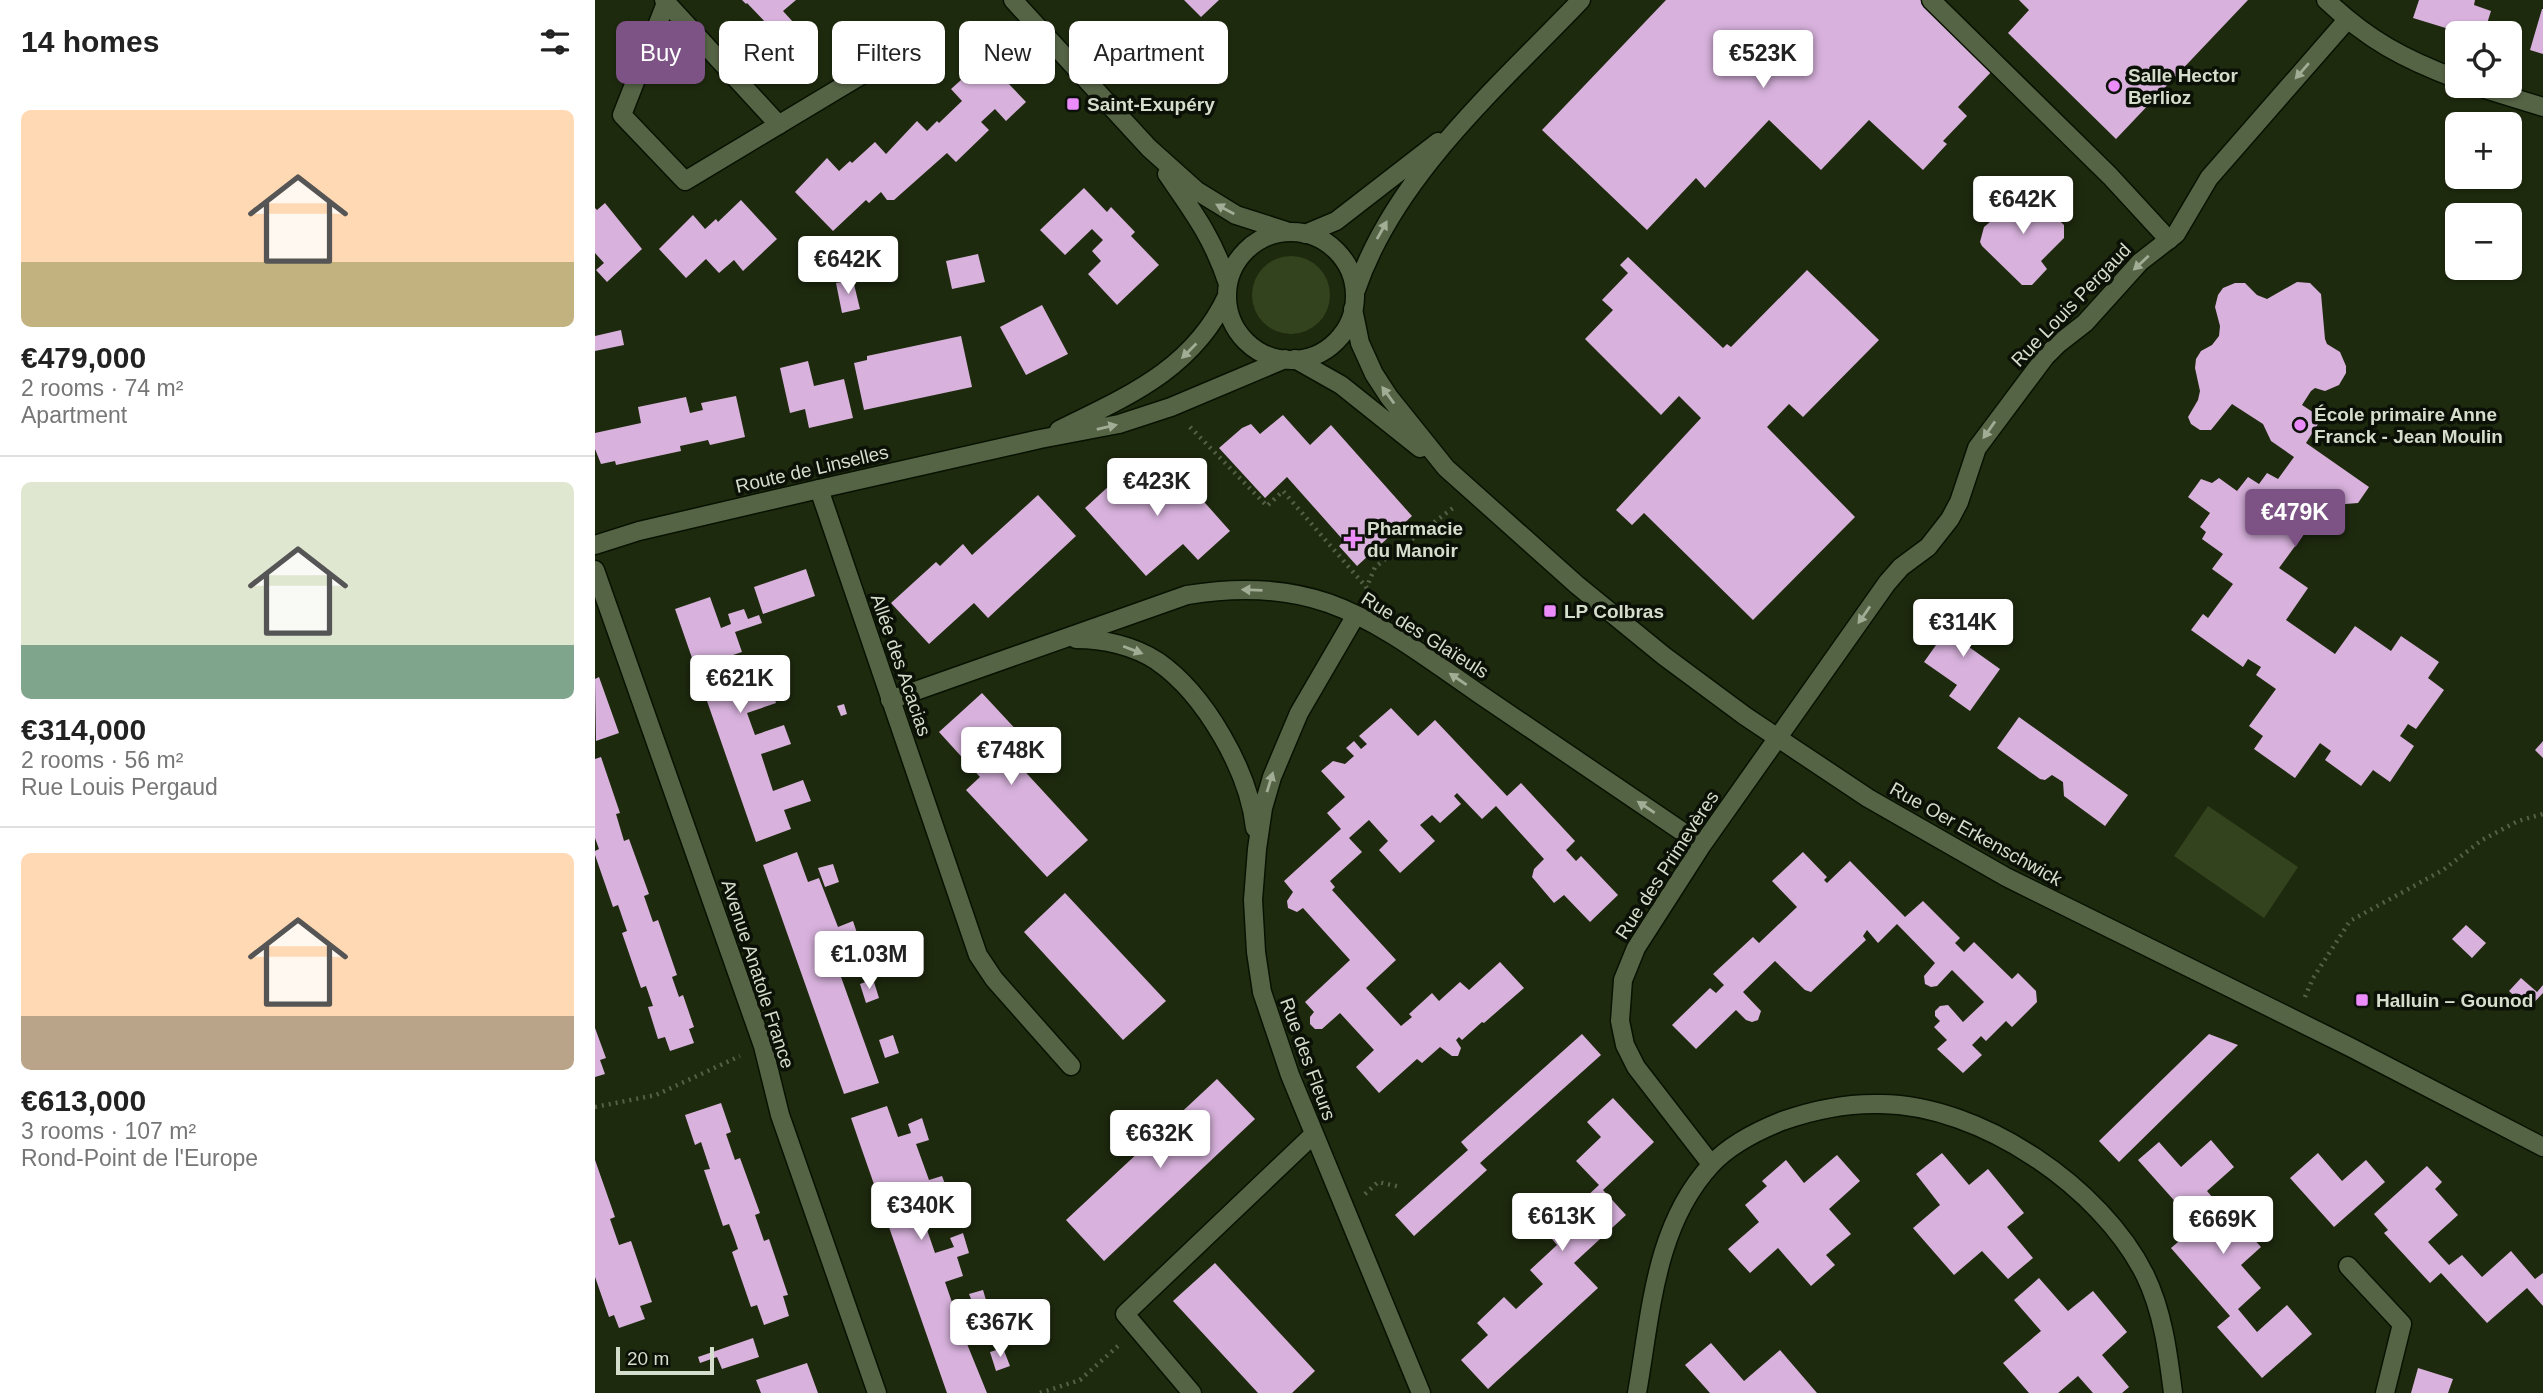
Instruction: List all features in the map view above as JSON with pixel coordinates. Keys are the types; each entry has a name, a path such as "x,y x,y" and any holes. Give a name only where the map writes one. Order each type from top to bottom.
{"street":[{"path":"1013,0 1149,148 1210,201 1248,220 1330,245 1351,274 1354,301"},
{"path":"1149,148 1216,248 1228,290 1230,314 1244,338 1258,351 1290,359 1312,356 1333,344 1348,325 1371,250 1395,206 1465,120 1581,0"},
{"path":"1931,0 2110,176 2169,240"},
{"path":"2326,0 2347,20 2386,48 2445,74"},
{"path":"779,125 665,1 622,115 685,181 779,125 847,84"},
{"name":"Rue Louis Pergaud","path":"1777,738 1893,574 1928,547 1949,519 1959,502 1977,448 2045,357 2085,323 2140,262 2169,240 2187,217 2209,178 2347,20"},
{"path":"2514,98 2543,107"},
{"path":"1228,290 1237,262 1247,250 1266,237 1321,228 1343,216 1465,120"},
{"name":"Route de Linselles","path":"1040,439 1126,397 1170,368 1208,330 1228,290"},
{"name":"Rue Oer Erkenschwick","path":"1354,301 1360,343 1374,374 1446,468"},
{"name":"Rue Oer Erkenschwick","path":"1290,359 1341,385 1446,468 1622,622 1719,698 1868,798 2006,877 2294,1019 2543,1147"},
{"name":"Route de Linselles","path":"595,545 639,531 819,489 1119,424 1171,407 1290,359"},
{"name":"Allée des Acacias","path":"819,489 978,955 994,979 1072,1066"},
{"name":"Avenue Anatole France","path":"595,570 763,1046 780,1115 877,1393"},
{"name":"Rue des Glaïeuls","path":"890,700 1187,595 1222,589 1293,594 1327,603 1356,615 1415,650 1702,845"},
{"name":"Rue des Fleurs","path":"1356,615 1312,689 1283,748 1263,808 1253,900 1262,992 1273,1030 1313,1135 1421,1393"},
{"path":"1067,639 1105,642 1131,648 1156,660 1176,676 1199,702 1236,763 1246,788 1257,849"},
{"name":"Rue des Primevères","path":"1711,1164 1636,1067 1625,1045 1620,1021 1623,980 1636,948 1702,845 1777,738"},
{"path":"1637,1393 1657,1274 1667,1238 1681,1209 1711,1164 1734,1145 1762,1129 1811,1112 1883,1103 1931,1110 1991,1132 2024,1151 2077,1189 2126,1245 2144,1275 2157,1305 2165,1336 2173,1393"},
{"path":"1192,1393 1125,1314 1313,1135"},
{"path":"2348,1266 2402,1324 2385,1393"}],"path":[{"path":"1171,407 1267,506 1283,491 1367,588"},
{"path":"1356,615 1375,568 1473,493"},
{"path":"2294,1019 2313,978 2350,921 2443,870 2482,839 2518,821 2543,814"},
{"path":"595,1107 656,1095 763,1046"},
{"path":"1345,1211 1378,1182 1401,1187"},
{"path":"1039,1393 1080,1380 1137,1328"}],"green space":[{"path":"1291,256 1306,259 1323,273 1330,295 1327,310 1313,327 1291,334 1276,331 1259,317 1252,295 1255,280 1269,263"},
{"path":"2208,806 2298,867 2264,918 2174,856"}],"building":[{"path":"742,0 796,0 783,11 792,21 764,21"},
{"path":"1184,0 1219,0 1201,17"},
{"path":"1666,0 1922,0 1994,69 1958,107 1967,116 1943,141 1947,144 1923,170 1869,120 1821,170 1769,120 1705,188 1696,178 1647,230 1542,130"},
{"name":"Salle Hector Berlioz","path":"2019,0 2248,0 2116,139 2008,33 2029,10"},
{"path":"2419,0 2475,0 2474,5 2491,11 2488,21 2445,21 2445,28 2413,18"},
{"path":"2543,9 2543,54 2530,50"},
{"path":"959,82 959,84 1009,84 1026,102 1006,121 995,109 981,122 989,130 956,162 947,153 894,200 887,200 881,192 869,203 866,200 833,231 795,192 827,158 839,171 875,142 886,154 917,121 927,131 962,101 951,89"},
{"path":"2017,186 2028,190 2064,225 2064,238 2041,261 2047,269 2032,285 2022,285 1980,242 1984,227 2004,210 1999,203"},
{"path":"1084,188 1107,212 1111,207 1135,232 1131,236 1159,265 1117,305 1088,274 1101,261 1092,251 1103,240 1092,229 1065,255 1040,230"},
{"path":"741,200 777,239 743,271 734,260 719,273 706,259 686,278 659,249 693,215 705,229 716,219 718,222"},
{"path":"605,203 642,249 607,282 596,270 604,263 595,253 595,208 597,210"},
{"path":"978,254 985,282 952,289 946,261"},
{"path":"1628,257 1723,348 1727,344 1731,347 1807,270 1879,340 1803,417 1789,404 1767,427 1855,517 1753,620 1644,513 1632,525 1616,510 1701,418 1679,396 1661,415 1585,339 1613,310 1602,300 1628,273 1620,265"},
{"path":"853,280 860,309 842,313 836,283"},
{"path":"2297,282 2310,283 2321,294 2325,339 2327,344 2340,352 2346,366 2346,373 2339,385 2325,391 2315,388 2302,405 2322,418 2306,443 2369,487 2358,503 2333,505 2328,501 2279,568 2308,588 2286,620 2335,654 2355,626 2391,651 2401,636 2439,662 2428,678 2444,690 2416,729 2408,724 2400,736 2414,746 2390,782 2373,770 2361,786 2325,760 2331,751 2320,743 2295,778 2254,749 2263,736 2249,726 2276,689 2256,675 2261,667 2248,659 2243,667 2191,630 2203,614 2208,618 2233,584 2212,569 2223,554 2202,539 2206,532 2200,527 2210,513 2188,497 2201,479 2212,483 2219,478 2237,491 2248,477 2259,484 2267,473 2278,479 2294,457 2271,441 2263,424 2232,404 2211,430 2200,430 2191,424 2188,417 2200,391 2195,368 2196,359 2201,351 2212,345 2219,336 2220,326 2215,307 2223,288 2235,283 2245,283 2257,295 2267,299"},
{"path":"1042,305 1068,354 1026,375 1000,327"},
{"path":"621,330 624,345 595,351 595,336"},
{"path":"961,336 972,387 864,410 854,363 867,360 867,356"},
{"path":"808,361 814,386 844,379 853,418 809,428 805,409 790,413 780,368"},
{"path":"736,396 745,437 710,445 708,440 680,446 681,451 616,465 615,461 601,464 595,449 595,433 641,423 638,407 686,397 690,413 703,410 701,403"},
{"path":"1283,415 1310,445 1331,425 1412,516 1357,566 1339,546 1344,541 1287,477 1265,498 1219,448 1242,428 1251,424 1260,434"},
{"path":"1166,459 1230,531 1198,560 1183,544 1146,576 1085,508 1121,475 1133,488"},
{"path":"1038,495 1076,536 988,618 974,603 929,644 891,603 936,562 940,566 963,544 972,555"},
{"path":"806,569 815,596 763,614 754,587"},
{"path":"710,597 721,628 731,624 728,614 744,609 748,619 759,615 762,623 735,632 742,652 727,657 734,677 764,666 776,703 747,713 755,735 784,725 791,744 761,754 773,791 803,780 811,801 784,810 791,829 756,842 675,609"},
{"path":"1965,604 1988,621 1969,647 2000,669 1970,711 1949,696 1957,685 1924,662"},
{"path":"599,677 619,733 596,741 595,679"},
{"path":"982,693 1023,737 1007,752 1088,840 1047,877 966,790 980,777 939,732"},
{"path":"844,704 847,714 841,716 837,706"},
{"path":"1391,708 1418,736 1435,720 1507,796 1521,783 1575,841 1566,850 1576,861 1581,856 1618,895 1590,922 1564,895 1554,903 1532,877 1534,869 1544,859 1496,806 1482,819 1457,793 1454,796 1461,804 1440,823 1432,815 1420,825 1435,841 1400,873 1379,850 1388,841 1369,820 1349,838 1362,852 1330,881 1335,887 1332,890 1396,960 1366,988 1401,1026 1412,1017 1409,1014 1432,993 1439,1001 1460,982 1469,990 1500,962 1524,988 1462,1040 1459,1037 1456,1040 1461,1048 1458,1056 1452,1056 1440,1047 1422,1063 1417,1059 1379,1093 1356,1067 1374,1050 1340,1013 1322,1029 1315,1029 1310,1024 1310,1017 1314,1012 1305,1002 1350,960 1303,908 1297,912 1288,908 1287,901 1293,892 1284,881 1341,829 1327,813 1345,797 1321,771 1333,761 1345,764 1354,756 1346,748 1354,741 1361,749 1367,744 1359,736"},
{"path":"2019,717 2128,795 2105,826 2064,796 2063,782 2052,775 2045,780 2040,779 1997,748"},
{"path":"2543,741 2543,758 2535,750"},
{"path":"601,757 620,813 616,814 624,841 629,839 649,894 644,896 653,922 658,920 677,975 672,977 679,997 683,995 694,1027 689,1029 694,1043 670,1051 665,1037 658,1039 648,1007 653,1006 646,986 641,988 622,933 627,931 618,905 613,907 595,855 595,851 599,849 595,838 595,759"},
{"path":"797,852 808,882 819,878 838,927 853,921 859,939 831,949 879,1083 844,1094 763,865"},
{"path":"1803,852 1827,877 1824,880 1827,883 1850,861 1905,917 1923,901 1960,938 1955,943 1964,952 1974,942 2012,979 2018,973 2036,991 2037,1002 2012,1027 2006,1021 1986,1041 1981,1036 1972,1045 1982,1055 1963,1073 1937,1049 1947,1040 1934,1027 1940,1021 1935,1016 1935,1011 1940,1006 1948,1005 1963,1022 1984,1002 1952,970 1937,986 1925,984 1924,976 1935,963 1897,924 1878,943 1867,930 1863,936 1866,940 1811,992 1805,990 1775,961 1743,992 1761,1011 1758,1020 1746,1020 1736,1010 1696,1049 1672,1025 1710,988 1716,993 1724,985 1713,974 1753,937 1759,943 1797,907 1772,881"},
{"path":"833,864 839,882 825,887 818,868"},
{"path":"1065,893 1166,1001 1123,1040 1024,932"},
{"path":"2466,925 2486,943 2472,958 2452,939"},
{"path":"2521,978 2537,992 2543,985 2543,993 2528,1009 2509,991"},
{"path":"873,979 879,998 866,1003 860,984"},
{"path":"595,1028 606,1058 600,1060 605,1074 595,1077"},
{"path":"1582,1034 1601,1055 1480,1163 1487,1170 1414,1236 1395,1215 1468,1150 1461,1142"},
{"path":"2209,1034 2238,1045 2119,1162 2099,1141"},
{"path":"893,1035 899,1053 885,1058 879,1040"},
{"path":"1217,1079 1255,1119 1104,1261 1066,1220"},
{"path":"1613,1098 1654,1142 1603,1190 1626,1215 1574,1263 1598,1288 1488,1389 1461,1360 1488,1335 1477,1323 1504,1297 1516,1309 1543,1284 1530,1270 1557,1245 1547,1233 1599,1185 1576,1161 1601,1137 1587,1122"},
{"path":"721,1103 731,1132 726,1134 735,1160 740,1158 760,1213 755,1215 764,1241 769,1239 788,1295 783,1296 789,1316 764,1325 757,1305 751,1307 732,1252 738,1249 734,1237 729,1224 723,1226 704,1170 710,1169 701,1142 695,1145 685,1115"},
{"path":"887,1106 898,1137 911,1133 908,1124 922,1118 929,1140 916,1144 929,1180 942,1176 950,1197 936,1201 937,1204 934,1205 939,1219 925,1224 935,1253 954,1247 950,1238 963,1233 969,1253 957,1257 963,1276 945,1282 955,1311 970,1305 981,1334 965,1339 987,1393 947,1393 862,1150 851,1118"},
{"path":"2211,1140 2234,1167 2207,1191 2219,1205 2207,1217 2221,1233 2236,1220 2261,1247 2241,1265 2261,1288 2238,1309 2257,1332 2287,1305 2312,1334 2262,1378 2217,1327 2230,1316 2171,1248 2197,1226 2138,1160 2159,1142 2181,1167"},
{"path":"1942,1153 1969,1185 1988,1169 2024,1213 2007,1227 2033,1258 2008,1279 1982,1251 1954,1275 1913,1228 1940,1205 1916,1174"},
{"path":"2318,1153 2342,1181 2366,1160 2385,1182 2334,1227 2290,1178"},
{"path":"1837,1155 1860,1181 1829,1209 1851,1234 1826,1255 1835,1265 1811,1286 1778,1248 1750,1273 1728,1249 1759,1222 1745,1205 1767,1186 1762,1181 1786,1160 1804,1183"},
{"path":"595,1160 615,1217 610,1219 619,1245 631,1241 652,1302 640,1306 645,1319 619,1328 614,1315 609,1317 595,1277"},
{"path":"2427,1166 2442,1182 2435,1189 2458,1215 2428,1242 2449,1265 2462,1255 2482,1277 2511,1251 2535,1279 2543,1273 2543,1306 2527,1288 2487,1323 2441,1273 2430,1283 2384,1233 2388,1230 2374,1214"},
{"path":"1215,1263 1315,1371 1292,1393 1258,1393 1173,1301"},
{"path":"2039,1278 2068,1311 2093,1291 2127,1332 2102,1355 2129,1387 2122,1393 2093,1393 2078,1376 2058,1393 2029,1393 2003,1363 2041,1331 2014,1300"},
{"path":"983,1290 986,1300 973,1304 969,1294"},
{"path":"753,1338 759,1357 722,1369 717,1357 700,1363 698,1357"},
{"path":"1711,1343 1744,1381 1780,1350 1817,1393 1710,1393 1685,1365"},
{"path":"1003,1348 1010,1366 996,1371 990,1352"},
{"path":"807,1363 818,1393 761,1393 756,1380"},
{"path":"2418,1368 2453,1379 2448,1393 2411,1393"}],"place":[{"name":"Salle Hector Berlioz","path":"2114,86"},
{"name":"Saint-Exupéry","path":"1073,104"},
{"name":"École primaire Anne Franck - Jean Moulin","path":"2300,425"},
{"name":"Pharmacie du Manoir","path":"1353,539"},
{"name":"LP Colbras","path":"1550,611"},
{"name":"Halluin – Gounod","path":"2362,1000"}]}
